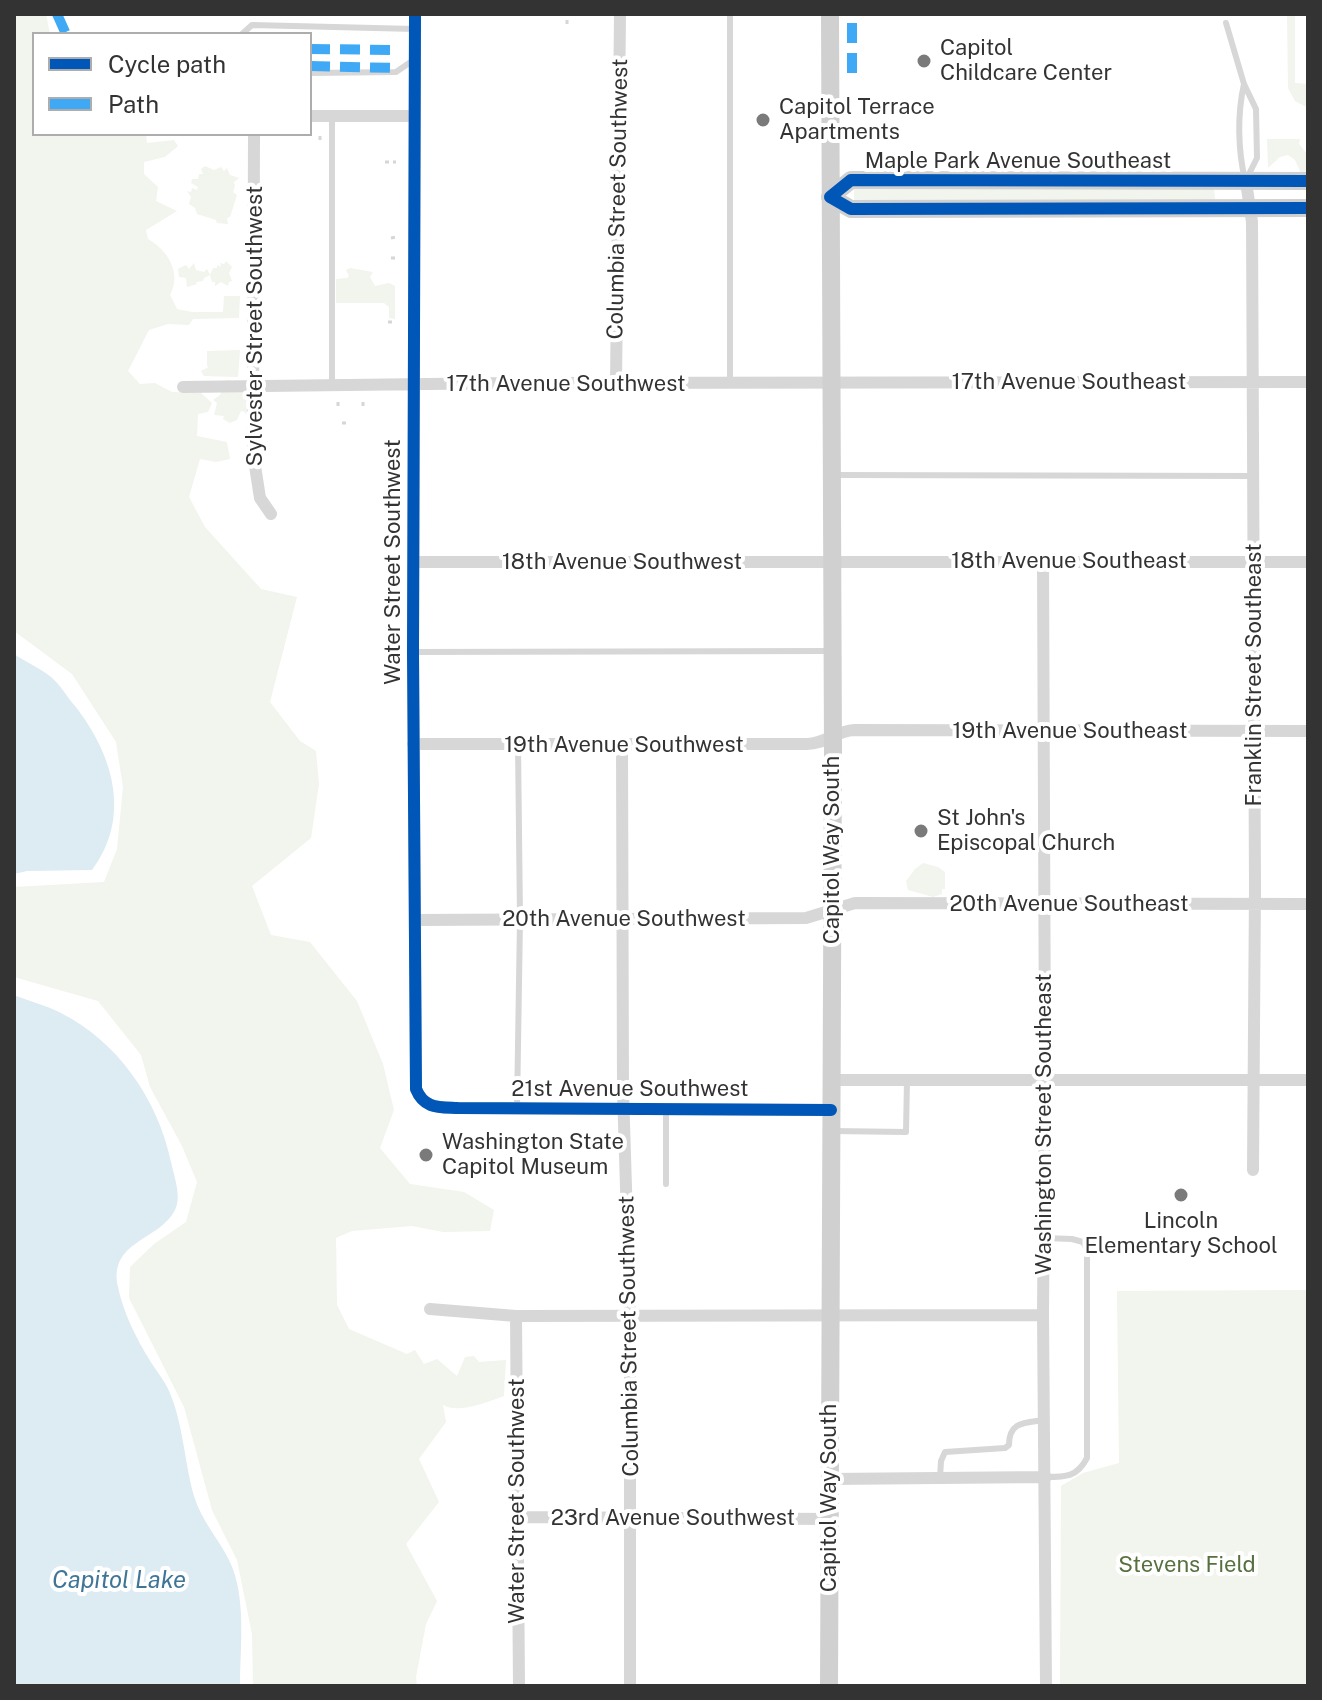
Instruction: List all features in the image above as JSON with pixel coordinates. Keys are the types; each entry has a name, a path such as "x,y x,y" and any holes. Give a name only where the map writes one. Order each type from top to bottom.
{"main road":[{"name":"Capitol Way South","path":"829,1686 833,651 830,14"},
{"name":"Maple Park Avenue Southeast","path":"830,197 851,180 1308,181"},
{"path":"830,197 851,209 1308,208"}],"street":[{"name":"Water Street Southwest","path":"415,14 413,744 416,1089 421,1100 429,1106"},
{"name":"Columbia Street Southwest","path":"616,384 620,14"},
{"path":"312,116 414,116"},
{"name":"Sylvester Street Southwest","path":"254,136 254,466 260,498 271,514"},
{"name":"Franklin Street Southeast","path":"1246,182 1251,207 1254,476 1253,1170"},
{"name":"17th Avenue Southwest","path":"253,386 831,382"},
{"name":"17th Avenue Southeast","path":"831,382 1308,382"},
{"path":"183,387 253,386"},
{"name":"18th Avenue Southwest","path":"414,562 831,561"},
{"name":"18th Avenue Southeast","path":"831,561 1308,562"},
{"name":"Washington Street Southeast","path":"1043,562 1046,1686"},
{"name":"19th Avenue Southeast","path":"832,734 854,730 1308,731"},
{"name":"19th Avenue Southwest","path":"413,744 814,744 832,734"},
{"name":"Columbia Street Southwest","path":"622,746 623,1091 630,1316 630,1686"},
{"name":"20th Avenue Southeast","path":"831,910 855,903 1308,904"},
{"name":"20th Avenue Southwest","path":"415,920 806,918 831,910"},
{"path":"831,1080 1308,1080"},
{"name":"21st Avenue Southwest","path":"429,1106 831,1110"},
{"path":"430,1309 516,1316 1043,1315"},
{"name":"Water Street Southwest","path":"516,1316 519,1686"},
{"path":"829,1479 1046,1477"},
{"name":"23rd Avenue Southwest","path":"517,1517 830,1519"}],"lane":[{"path":"730,14 730,383"},
{"path":"1226,23 1244,84 1256,109 1257,158 1246,182"},
{"path":"244,32 252,25 415,29"},
{"path":"312,73 396,72 415,59"},
{"path":"1244,84 1240,100 1240,159 1246,182"},
{"path":"332,116 332,385"},
{"path":"830,475 1254,476"},
{"path":"413,652 833,651"},
{"path":"517,1109 520,919 518,745"},
{"path":"831,1131 906,1132 907,1080"},
{"path":"666,1109 666,1184"},
{"path":"1044,1238 1083,1242 1087,1250 1087,1458 1080,1470 1071,1476 1046,1477"},
{"path":"940,1478 945,1452 1005,1448 1009,1445 1009,1433 1014,1427 1045,1420"}],"path":[{"path":"981,14 1050,14"},
{"path":"320,134 320,140"},
{"path":"385,162 396,162"},
{"path":"388,322 396,322"},
{"path":"338,402 338,408"}],"green space":[{"path":"14,14 46,14 50,32 32,32 32,136 146,136 147,143 174,140 178,146 165,157 144,162 144,174 158,187 156,201 177,211 146,230 148,239 162,249 174,271 170,295 177,309 192,312 223,312 224,296 240,296 239,318 193,319 189,325 168,324 149,330 128,371 140,384 155,383 172,392 201,393 212,403 208,412 198,414 197,436 227,442 230,459 216,462 200,459 189,497 205,527 261,589 297,597 270,702 300,741 316,751 319,784 311,838 252,886 271,935 310,942 357,1001 383,1064 394,1110 380,1148 410,1184 464,1192 494,1210 490,1231 443,1232 412,1226 352,1231 336,1238 337,1305 349,1329 407,1354 415,1350 424,1364 437,1359 457,1376 465,1357 474,1356 479,1362 506,1360 504,1396 465,1408 443,1405 446,1422 419,1459 439,1502 406,1544 437,1601 426,1624 417,1686 253,1686 252,1634 237,1560 212,1510 184,1407 129,1298 130,1267 154,1244 186,1222 197,1182 182,1146 150,1087 141,1055 98,1001 14,977 14,887 104,882 117,849 123,787 116,742 72,674 14,631"},
{"path":"1287,14 1295,14 1295,83 1308,84 1308,108 1295,101 1288,88"},
{"path":"1267,139 1300,139 1299,144 1308,155 1308,173 1298,173 1295,160 1288,155 1280,157 1268,168"},
{"path":"205,166 214,170 221,167 224,171 227,168 230,175 239,178 234,182 233,192 237,195 227,218 228,224 217,223 197,214 189,204 191,197 187,191 191,192 192,188 197,190 198,187 191,183 192,179 198,179 199,174 203,174 201,169"},
{"path":"1214,187 1215,201 854,203 854,190"},
{"path":"226,261 232,267 229,273 232,281 228,286 221,282 215,286 210,275 217,265 221,267 220,263"},
{"path":"194,263 196,270 204,272 207,269 210,275 187,287 186,278 179,277 178,269 186,265 189,269"},
{"path":"346,270 373,272 370,277 375,286 389,283 395,286 395,319 389,318 389,307 384,303 336,303 336,279 347,278"},
{"path":"240,350 238,377 204,376 201,371 209,367 207,351"},
{"path":"229,380 250,390 251,414 247,418 241,411 237,420 230,423 223,419 224,416 214,415 217,403 213,400"},
{"path":"923,863 945,872 942,894 933,897 908,890 906,881"},
{"name":"Stevens Field","path":"1308,1290 1308,1686 1060,1686 1061,1486 1083,1473 1119,1463 1117,1291"}],"water":[{"path":"14,654 57,683 88,725 108,765 113,786 112,829 92,870 14,874"},
{"name":"Capitol Lake","path":"14,995 59,1012 100,1039 117,1056 145,1095 165,1139 177,1186 177,1205 168,1220 127,1251 120,1260 118,1287 135,1334 171,1396 197,1505 235,1574 241,1622 240,1686 14,1686"}],"marked path":[{"path":"57,14 65,32"},
{"path":"852,23 852,73"},
{"path":"312,49 396,50"},
{"path":"312,66 396,68"}],"cycle path":[{"path":"415,14 413,652 416,1089 428,1104 445,1107 831,1110"},
{"path":"1308,181 851,180 830,197 851,209 1308,208"}],"place":[{"name":"Capitol Childcare Center","path":"924,61"},
{"name":"Capitol Terrace Apartments","path":"763,120"},
{"name":"St John's Episcopal Church","path":"921,831"},
{"name":"Washington State Capitol Museum","path":"426,1155"},
{"name":"Lincoln Elementary School","path":"1181,1195"}]}
